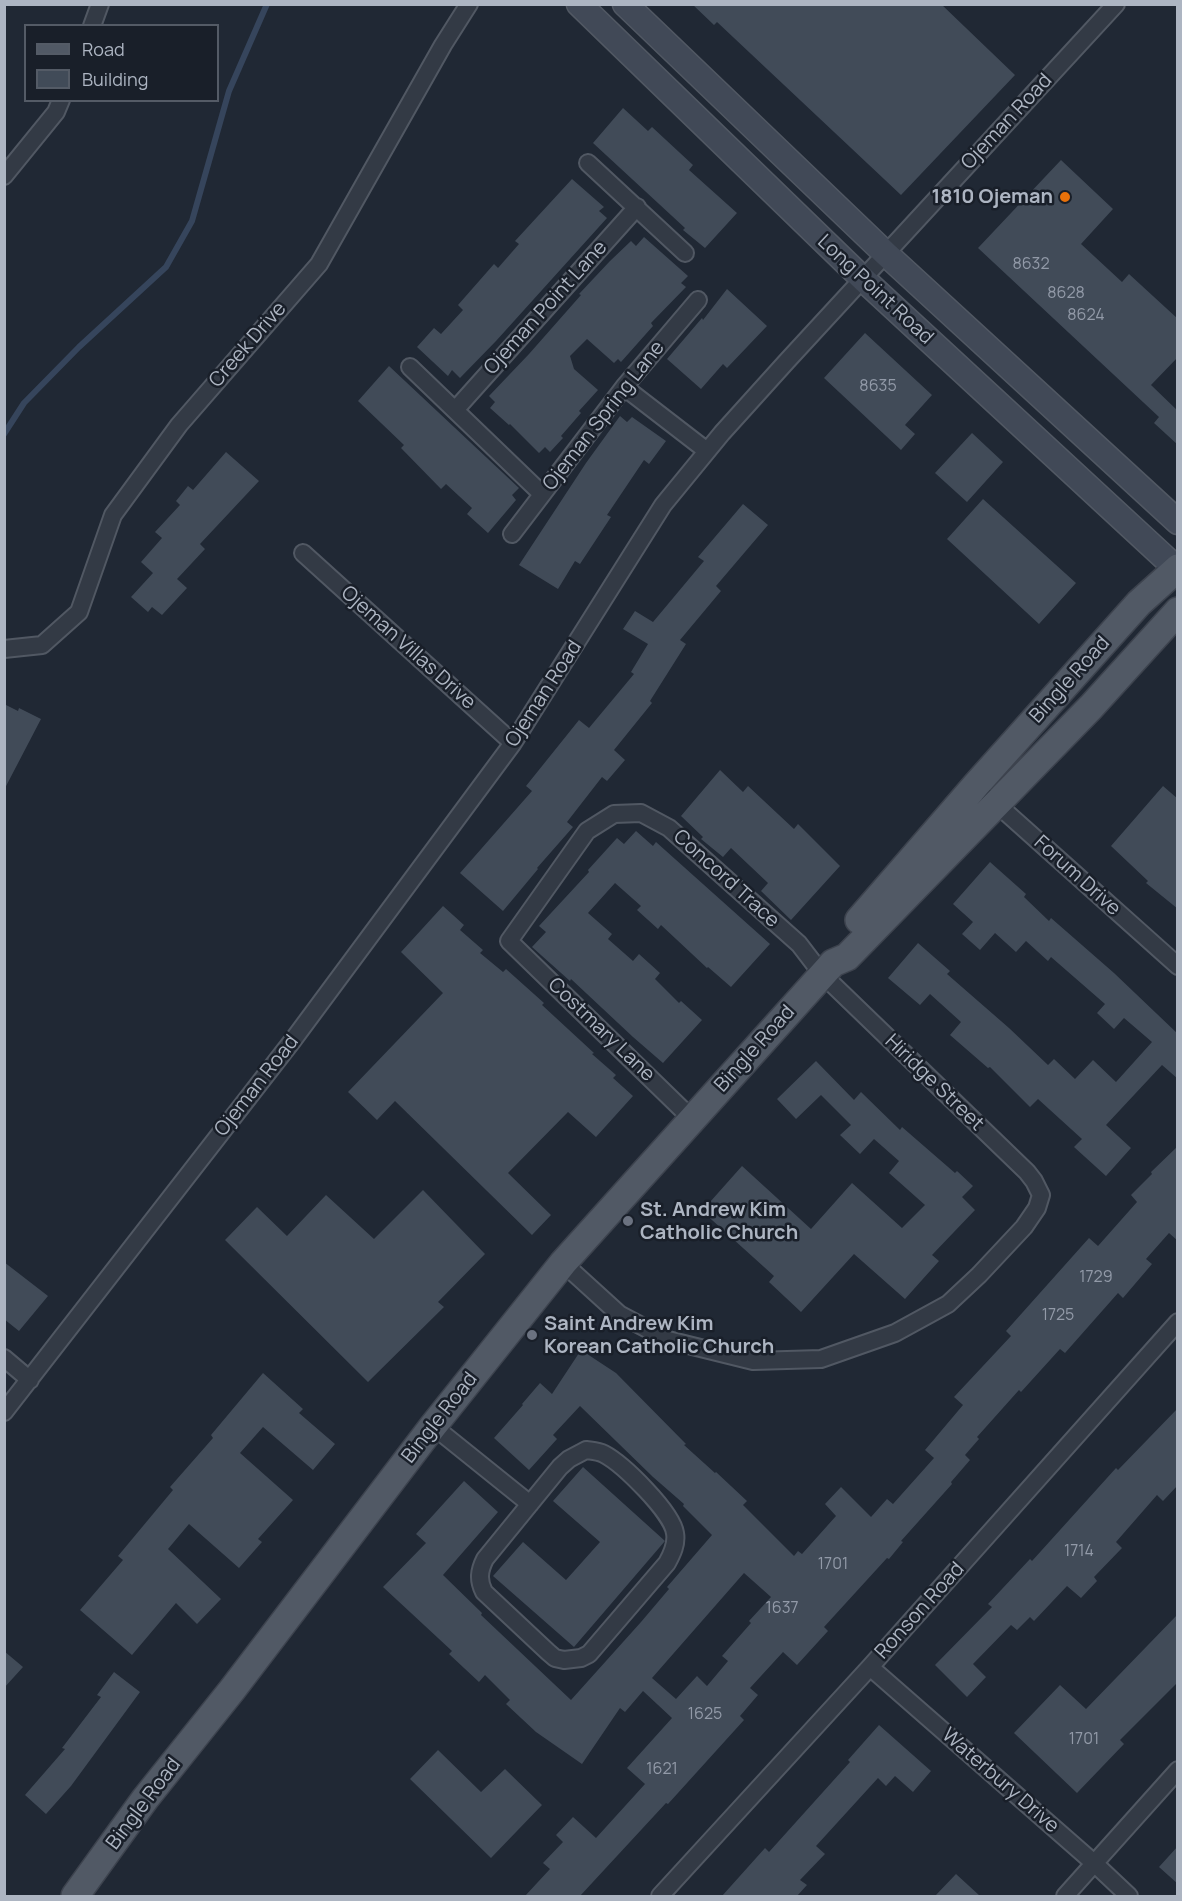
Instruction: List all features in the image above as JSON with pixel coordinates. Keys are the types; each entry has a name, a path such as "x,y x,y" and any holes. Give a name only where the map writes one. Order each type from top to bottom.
{"main road":[{"name":"Long Point Road","path":"579,4 863,279 1177,569"},
{"name":"Long Point Road","path":"624,4 886,254 1178,522"},
{"path":"1010,416 1034,390"},
{"name":"Bingle Road","path":"827,969 836,947 976,785 1151,590 1177,569"},
{"name":"Bingle Road","path":"75,1896 145,1799 249,1668 433,1426 563,1263 827,969 847,957 1091,707 1178,611"}],"street":[{"path":"93,24 100,4"},
{"name":"Creek Drive","path":"4,650 42,645 79,612 112,515 179,425 319,264 443,45 469,4"},
{"name":"Ojeman Road","path":"4,1412 293,1040 513,743 663,505 707,451 1116,4"},
{"path":"4,176 56,112 60,102"},
{"path":"588,163 685,253"},
{"name":"Ojeman Point Lane","path":"456,410 637,207"},
{"name":"Ojeman Spring Lane","path":"512,534 624,387 698,300"},
{"path":"410,367 542,494"},
{"path":"624,387 707,451"},
{"name":"Ojeman Villas Drive","path":"303,553 513,743"},
{"name":"Forum Drive","path":"976,785 1178,966"},
{"name":"Concord Trace","path":"509,941 587,831 614,814 641,813 669,828 827,969"},
{"name":"Costmary Lane","path":"509,941 692,1119"},
{"name":"Hiridge Street","path":"563,1263 619,1314 668,1340 753,1361 821,1359 895,1333 948,1304 1024,1227 1037,1208 1041,1195 1034,1181 827,969"},
{"name":"Ronson Road","path":"660,1896 870,1666 1178,1322"},
{"path":"4,1358 30,1380"},
{"path":"433,1426 530,1504"},
{"path":"586,1450 596,1451 615,1461 661,1507 673,1524 676,1535 672,1554 667,1563 589,1654 564,1660 555,1658 484,1592 480,1585 479,1575 485,1559 530,1504 569,1459 586,1450"},
{"name":"Waterbury Drive","path":"870,1666 1129,1896"},
{"path":"1065,1896 1178,1770"}],"building":[{"path":"692,4 941,4 1015,75 901,195 717,22 714,25"},
{"path":"623,108 648,131 652,127 693,165 689,170 737,213 705,248 683,230 685,228 593,143"},
{"path":"1061,160 1113,209 1081,244 1122,282 1129,274 1178,319 1178,357 1151,385 1178,411 1178,445 1154,423 1159,417 978,248"},
{"path":"572,179 604,207 599,211 607,218 460,378 452,370 448,376 417,347 434,328 441,334 463,310 458,305 494,264 498,268 519,244 515,241"},
{"path":"644,237 688,276 681,283 686,287 651,323 653,326 621,362 618,359 614,363 587,339 570,356 574,369 598,390 579,411 581,413 550,452 545,447 539,453 490,408 495,402 489,396 610,261 631,241 636,246"},
{"path":"727,289 767,326 727,368 723,364 701,389 667,359 702,318 703,320"},
{"path":"865,333 932,395 905,425 915,434 901,450 824,378"},
{"path":"389,366 519,488 512,495 516,500 488,533 467,514 472,508 446,484 441,489 401,448 404,445 358,401"},
{"path":"620,416 627,422 632,417 666,441 649,464 644,460 607,515 611,517 580,564 575,561 558,589 519,565"},
{"path":"972,433 1003,462 967,502 935,473"},
{"path":"226,452 259,481 200,544 205,549 177,579 187,588 162,615 152,607 148,612 131,597 153,573 141,562 162,538 155,532 180,505 176,501 188,486 193,490"},
{"path":"983,499 1076,583 1039,624 947,539"},
{"path":"743,504 768,525 716,586 721,591 680,640 686,644 650,701 652,703 614,750 625,760 607,781 602,777 567,822 573,827 503,911 460,873 532,791 526,786 579,720 589,728 634,674 631,672 648,644 623,629 635,611 653,622 704,561 698,557"},
{"path":"4,704 18,711 19,708 41,719 4,790"},
{"path":"720,770 743,792 748,786 794,829 798,824 840,866 791,920 761,891 768,883 731,848 723,857 701,839 703,837 681,816"},
{"path":"1163,786 1178,799 1178,909 1146,883 1148,881 1111,846"},
{"path":"636,831 653,846 656,842 770,944 731,987 661,925 658,929 637,910 641,906 615,883 588,913 612,934 608,939 633,961 639,954 660,973 655,979 679,1003 681,1001 702,1020 663,1063 571,979 570,981 532,947 546,932 539,926 589,872 588,870 617,838 624,844"},
{"path":"990,862 1026,894 1024,897 1049,921 1051,918 1114,973 1178,1034 1178,1079 1162,1065 1106,1125 1131,1148 1106,1176 1074,1147 1082,1139 1038,1099 1030,1107 990,1067 988,1068 950,1035 961,1022 930,994 920,1005 888,978 918,943 950,971 947,974 1048,1065 1054,1059 1075,1079 1093,1060 1116,1082 1152,1042 1124,1018 1114,1029 1097,1013 1105,1004 1051,957 1048,961 1026,941 1016,952 995,933 980,950 962,934 973,922 953,904"},
{"path":"443,906 464,925 460,930 483,950 480,953 503,972 506,969 544,1003 542,1005 616,1075 613,1078 633,1096 596,1137 568,1112 508,1173 551,1215 532,1235 395,1101 377,1120 348,1092 443,993 401,952"},
{"path":"816,1061 854,1100 861,1092 900,1130 902,1127 973,1186 962,1197 975,1210 932,1255 939,1261 905,1299 854,1254 801,1312 769,1282 774,1276 702,1211 742,1166 811,1229 852,1183 902,1228 925,1205 889,1173 899,1161 874,1139 860,1154 840,1135 851,1125 821,1095 796,1119 777,1099"},
{"path":"1178,1146 1178,1241 1169,1233 1146,1259 1152,1264 1123,1298 1118,1293 1065,1353 1060,1349 1021,1392 1019,1390 977,1437 979,1439 965,1455 970,1460 951,1482 952,1484 901,1541 903,1542 889,1559 887,1558 824,1627 828,1631 797,1665 783,1652 750,1688 758,1695 740,1716 744,1720 580,1896 525,1896 550,1869 543,1863 563,1842 556,1835 573,1817 596,1838 645,1784 627,1768 672,1718 643,1691 625,1712 620,1708 582,1764 536,1732 506,1704 510,1700 485,1675 479,1682 449,1654 452,1651 383,1587 426,1543 416,1534 464,1481 498,1512 443,1575 482,1613 481,1615 571,1700 641,1622 669,1589 667,1587 712,1535 683,1506 684,1504 580,1406 553,1435 557,1439 529,1470 494,1438 540,1383 552,1394 581,1350 616,1373 686,1444 684,1445 747,1501 743,1505 794,1556 798,1551 802,1554 836,1516 825,1504 841,1487 871,1517 887,1499 893,1504 934,1458 925,1450 963,1405 954,1397 1011,1336 1006,1331 1089,1238 1098,1246 1137,1202 1131,1195 1152,1174 1151,1172","holes":["744,1573 771,1597 722,1656 728,1661 707,1686 697,1676 676,1699 652,1678"]},
{"path":"423,1190 485,1254 438,1302 444,1307 368,1382 225,1240 257,1207 287,1236 326,1195 374,1239"},
{"path":"4,1262 48,1296 19,1331 4,1319"},
{"path":"263,1373 303,1409 299,1413 335,1444 313,1470 263,1427 240,1453 293,1500 258,1539 262,1542 239,1568 189,1524 168,1549 221,1599 197,1624 176,1603 132,1655 80,1610 123,1560 118,1556 173,1490 170,1487 213,1438 211,1435"},
{"path":"1178,1408 1178,1485 1163,1501 1157,1495 1116,1542 1122,1548 1094,1577 1097,1581 1081,1598 1067,1586 1034,1621 1030,1617 1017,1630 1011,1625 973,1664 986,1677 967,1697 935,1665 992,1607 988,1604 1030,1559 1032,1561 1116,1468 1118,1470"},
{"path":"583,1467 665,1541 574,1647 493,1576 523,1542 566,1580 600,1542 553,1501"},
{"path":"1178,1614 1178,1682 1120,1740 1124,1744 1077,1793 1014,1733 1060,1685 1086,1709"},
{"path":"4,1651 23,1667 4,1688"},
{"path":"114,1672 140,1692 71,1786 46,1814 25,1795 65,1749 62,1748 101,1697 97,1695"},
{"path":"879,1725 931,1771 913,1792 895,1776 886,1786 878,1778 816,1846 825,1854 800,1880 807,1885 797,1896 722,1896 765,1848 769,1852 850,1762 848,1760"},
{"path":"438,1750 481,1792 505,1769 542,1805 491,1858 410,1779"},
{"path":"1178,1846 1178,1884 1159,1867"},
{"path":"956,1874 980,1896 935,1896"}],"waterway":[{"path":"4,434 24,403 79,347 166,267 192,221 229,91 267,4"}],"place":[{"name":"1810 Ojeman","path":"1065,197"},
{"name":"St. Andrew Kim Catholic Church","path":"628,1221"},
{"name":"Saint Andrew Kim Korean Catholic Church","path":"532,1335"}]}
